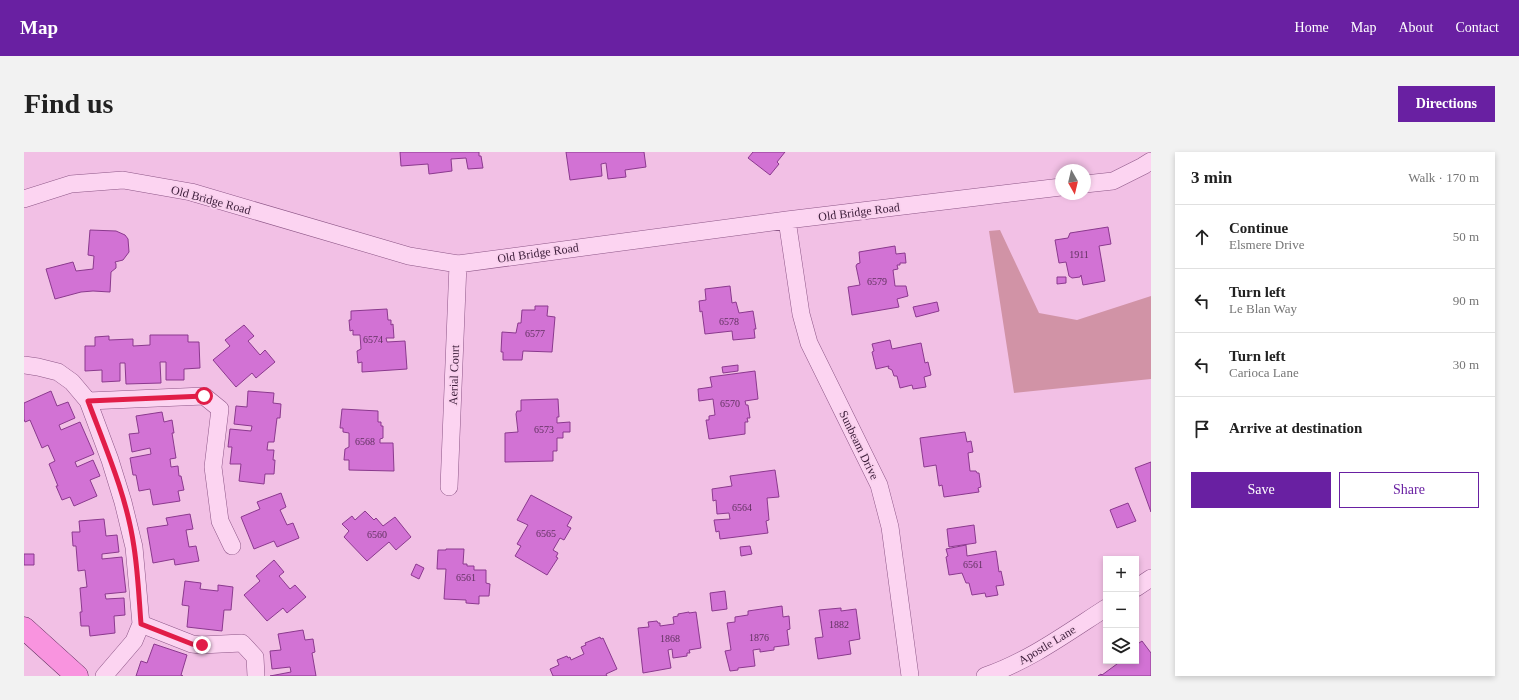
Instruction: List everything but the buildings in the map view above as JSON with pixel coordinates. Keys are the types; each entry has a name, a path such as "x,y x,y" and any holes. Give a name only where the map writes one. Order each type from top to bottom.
{"main road":[{"path":"24,628 77,676"}],"street":[{"path":"1091,183 1113,181 1151,161"},
{"name":"Old Bridge Road","path":"24,199 71,184 123,180 191,192 409,256 458,264 787,220 1055,188"},
{"name":"Sunbeam Drive","path":"787,220 801,314 809,343 878,485 885,506 890,527 910,676"},
{"name":"Aerial Court","path":"450,487 458,264"},
{"path":"24,365 58,372 72,382 88,401 110,460 125,509 134,547 141,624 134,641 104,676"},
{"path":"88,401 204,396 220,409 212,467 220,521 232,546"},
{"path":"1139,586 1151,578"},
{"name":"Apostle Lane","path":"985,676 1005,669 1034,654 1103,610"},
{"path":"141,624 192,644 242,643 254,657 256,676"}],"shaded area":[{"path":"1000,230 1039,313 1077,320 1151,296 1151,379 1014,393 989,231"}],"route":[{"path":"202,645 192,644 141,624 134,547 124,502 88,401 204,396"}]}
